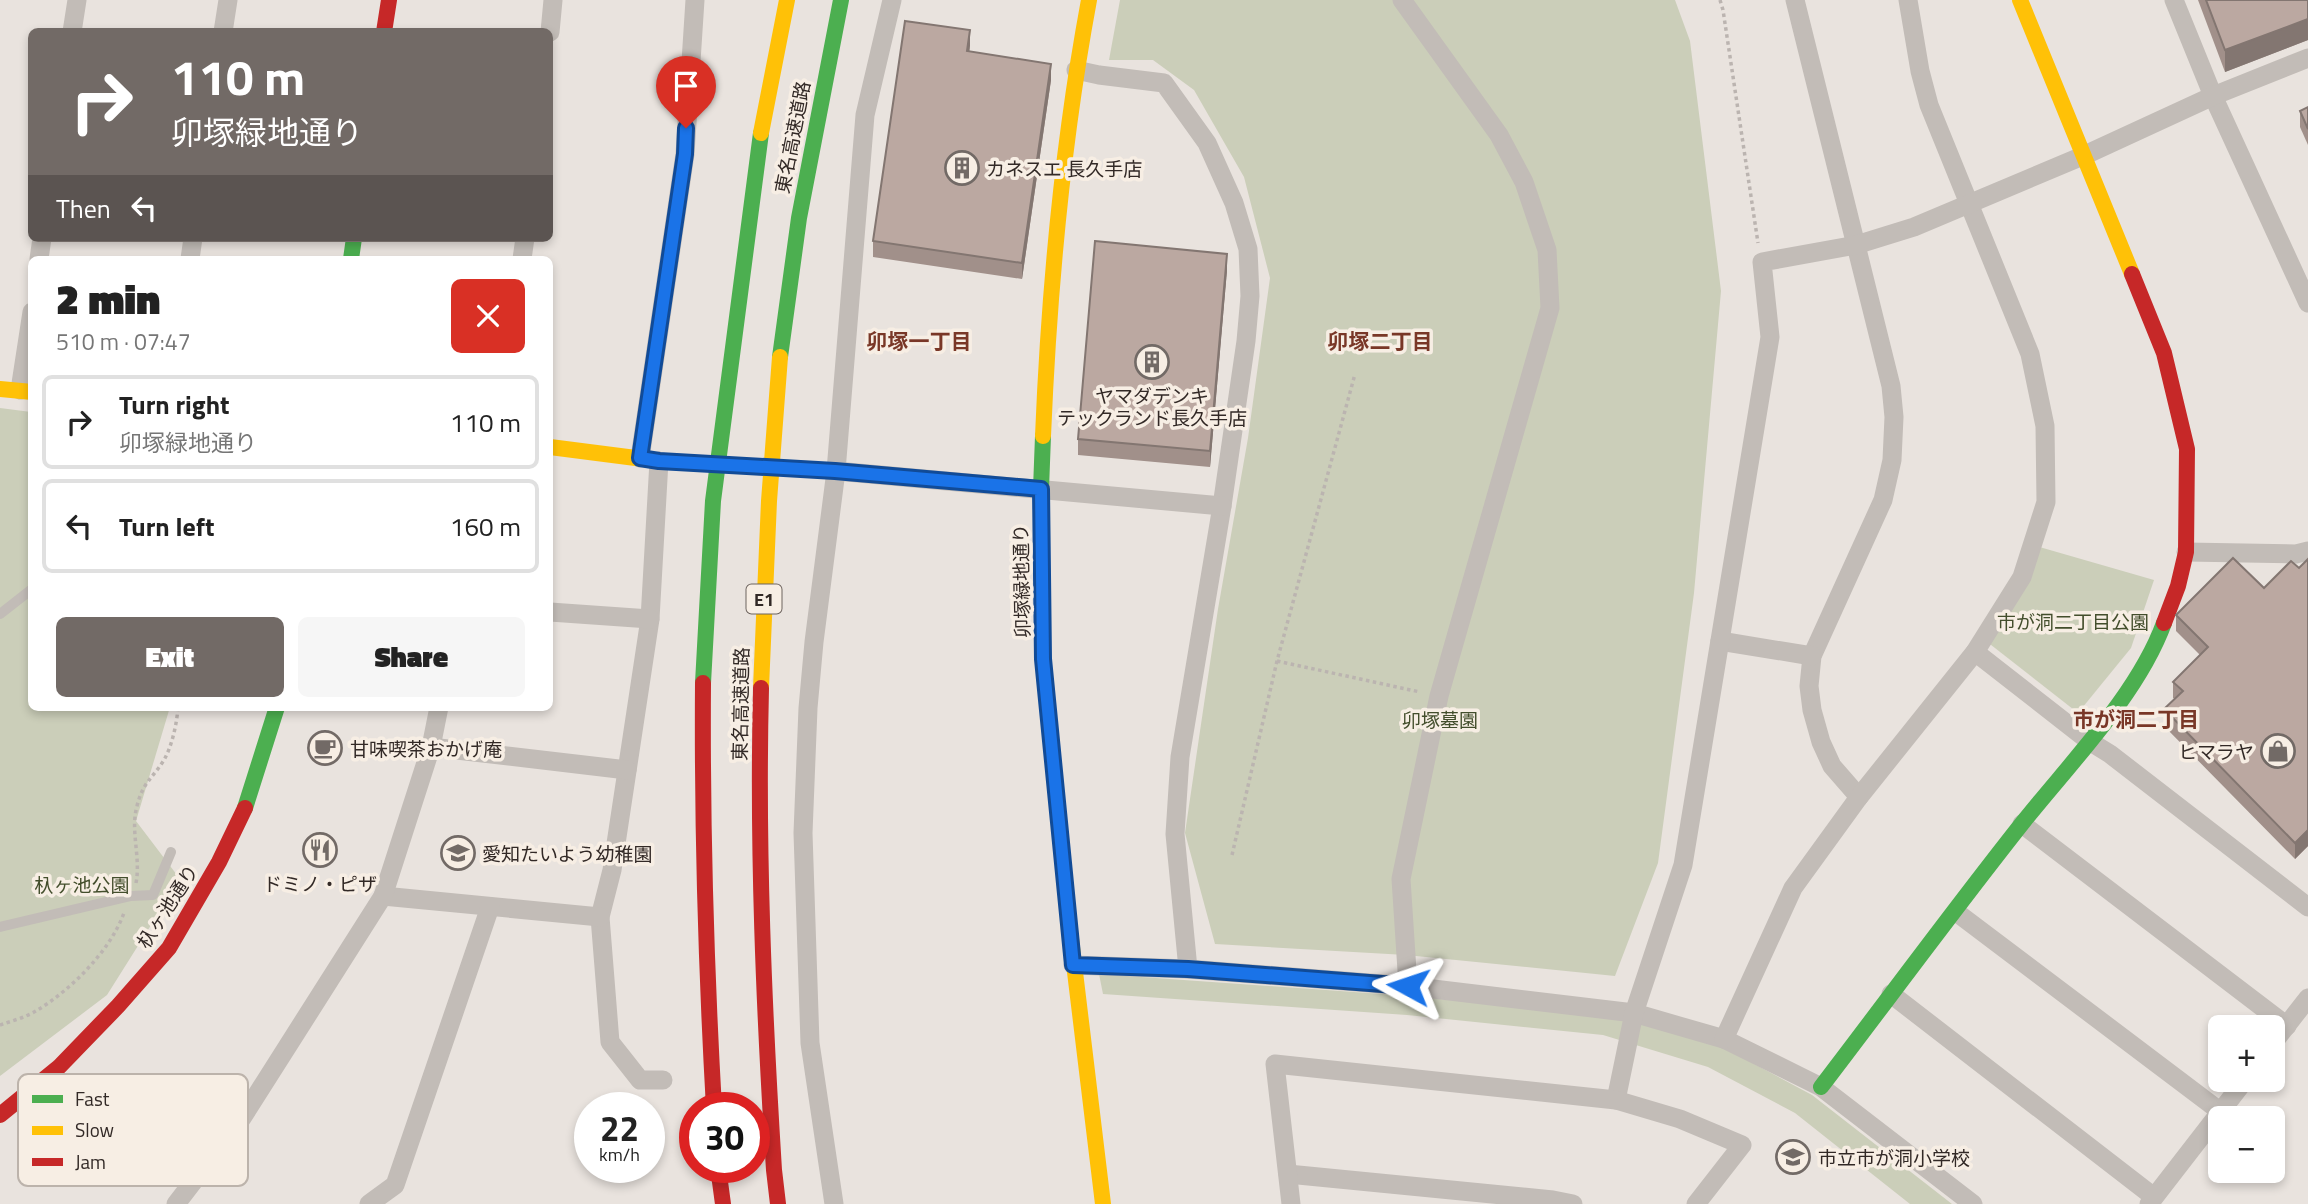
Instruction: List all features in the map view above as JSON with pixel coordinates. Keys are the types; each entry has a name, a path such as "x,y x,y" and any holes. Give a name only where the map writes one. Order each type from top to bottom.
{"main road":[{"path":"385,28 389,0"},
{"name":"東名高速道路","path":"713,1092 706,973 702,804 703,670 713,501 756,158 788,0"},
{"name":"東名高速道路","path":"778,1204 762,958 760,738 767,521 782,347 806,171 841,0"},
{"name":"卯塚緑地通り","path":"1089,0 1076,70 1059,199 1048,322 1041,489 1043,659 1073,965 1103,1204"},
{"path":"1821,1087 2022,824 2134,684 2158,640 2178,586 2186,552 2187,449 2164,353 2020,0"},
{"path":"0,388 26,391"},
{"path":"553,447 650,459 835,471"},
{"name":"杁ヶ池通り","path":"50,1074 118,1006 169,948 219,862 250,797 276,711"},
{"name":"杁ヶ池通り","path":"0,1115 18,1100"},
{"path":"720,1183 723,1204"}],"street":[{"path":"72,28 76,0"},
{"path":"224,28 228,0"},
{"path":"550,28 553,0"},
{"path":"663,1080 640,1080 610,1042 600,917 612,870 650,619 650,459 685,154 695,0"},
{"path":"834,1204 810,1043 803,833 808,708 835,471 865,115 892,0"},
{"path":"1402,0 1499,135 1524,182 1547,250 1550,308 1439,696 1401,878 1408,986"},
{"path":"1795,0 1891,386 1894,417 1892,460 1883,500 1812,656 1811,698 1821,742 1832,766 1859,797"},
{"path":"1724,1039 1793,887 1859,797 1975,652 2022,577 2046,502 2045,426 2030,354 1929,105 1920,71 1908,0"},
{"path":"2174,0 2213,96 2308,303"},
{"path":"1616,1100 1634,1013 1683,865 1770,337 1762,262 1856,245 1914,226 2085,155 2213,96 2308,58"},
{"path":"1076,70 1164,83 1207,143 1234,203 1248,249 1250,296 1246,341 1222,506 1180,757 1175,834 1188,969"},
{"path":"26,391 28,365"},
{"path":"835,471 1222,506"},
{"path":"2186,552 2296,554 2308,551"},
{"path":"553,612 650,619"},
{"path":"1720,641 1812,656"},
{"path":"1975,652 2308,907"},
{"path":"248,1109 383,895 431,747 438,711"},
{"path":"431,747 627,769"},
{"path":"2022,824 2287,1026"},
{"path":"383,895 600,917"},
{"path":"369,1204 396,1195 490,907"},
{"path":"1956,912 2213,1106"},
{"path":"1073,965 1188,969 1408,986 1634,1013 1724,1039 1821,1087 1973,1204"},
{"path":"1891,994 2152,1200 2208,1129"},
{"path":"2285,1028 2308,998"},
{"path":"1291,1204 1275,1064 1616,1100 1680,1119 1742,1146 1696,1204"},
{"path":"1288,1174 1573,1204"},
{"path":"176,1204 190,1186"}],"lane":[{"path":"0,614 28,592"},
{"path":"0,927 121,898 153,895 170,852"}],"path":[{"path":"1720,0 1762,262"},
{"path":"1232,856 1277,661 1356,374"},
{"path":"1277,661 1439,696"}],"green space":[{"name":"卯塚墓園","path":"1120,0 1675,0 1690,41 1721,291 1694,593 1658,863 1615,976 1406,955 1215,944 1185,833 1218,609 1248,438 1270,278 1244,177 1194,90 1153,60 1109,60"},
{"name":"杁ヶ池公園","path":"0,408 28,412 28,711 169,711 136,821 180,879 107,995 0,1076"},
{"name":"市が洞二丁目公園","path":"2036,546 2154,580 2131,648 2078,713 1986,641"},
{"path":"1099,974 1410,996 1611,1016 1719,1045 1812,1095 1952,1204 1910,1204 1795,1113 1708,1067 1603,1035 1407,1015 1103,994"}],"building":[{"path":"2206,0 2308,0 2308,19 2225,50"},
{"name":"カネスエ 長久手店","path":"905,21 970,30 967,51 1051,64 1022,263 873,241"},
{"path":"2308,107 2308,129 2300,111"},
{"name":"ヤマダデンキ テックランド長久手店","path":"1095,241 1227,254 1210,451 1078,439"},
{"path":"2233,558 2264,588 2291,561 2299,568 2308,559 2308,830 2295,843 2164,709 2183,691 2173,682 2208,647 2176,615"}],"traffic: fast":[{"path":"780,357 799,218 841,0"},
{"path":"703,683 713,501 761,133"},
{"path":"351,256 353,242"},
{"path":"1043,436 1043,659 1068,914"},
{"path":"659,461 836,471"},
{"path":"1821,1087 1998,854 2121,701 2138,675 2164,623"},
{"path":"245,808 276,711"}],"traffic: slow":[{"path":"761,133 787,0"},
{"path":"1043,436 1058,218 1071,109 1089,0"},
{"path":"2020,0 2132,274"},
{"path":"761,688 769,501 780,357"},
{"path":"0,389 28,392"},
{"path":"553,447 659,461"},
{"path":"1068,914 1103,1204"}],"traffic: jam":[{"path":"385,28 389,0"},
{"path":"2132,274 2164,353 2187,449 2186,552 2178,586 2164,623"},
{"path":"703,683 705,895 713,1092"},
{"path":"761,688 762,929 770,1110 778,1204"},
{"path":"50,1074 118,1006 169,948 219,862 245,808"},
{"path":"0,1115 18,1100"},
{"path":"720,1183 723,1204"}],"place":[{"name":"カネスエ 長久手店","path":"962,168"},
{"name":"ヤマダデンキ テックランド長久手店","path":"1152,362"},
{"name":"甘味喫茶おかげ庵","path":"325,748"},
{"name":"ヒマラヤ","path":"2278,751"},
{"name":"ドミノ・ピザ","path":"320,850"},
{"name":"愛知たいよう幼稚園","path":"458,853"},
{"name":"市立市が洞小学校","path":"1793,1157"}],"district":[{"name":"卯塚一丁目","path":"919,341"},
{"name":"卯塚二丁目","path":"1380,341"},
{"name":"市が洞二丁目","path":"2136,719"}],"route":[{"path":"686,128 685,154 640,458 1041,489 1043,659 1073,965 1188,969 1408,986"}]}
